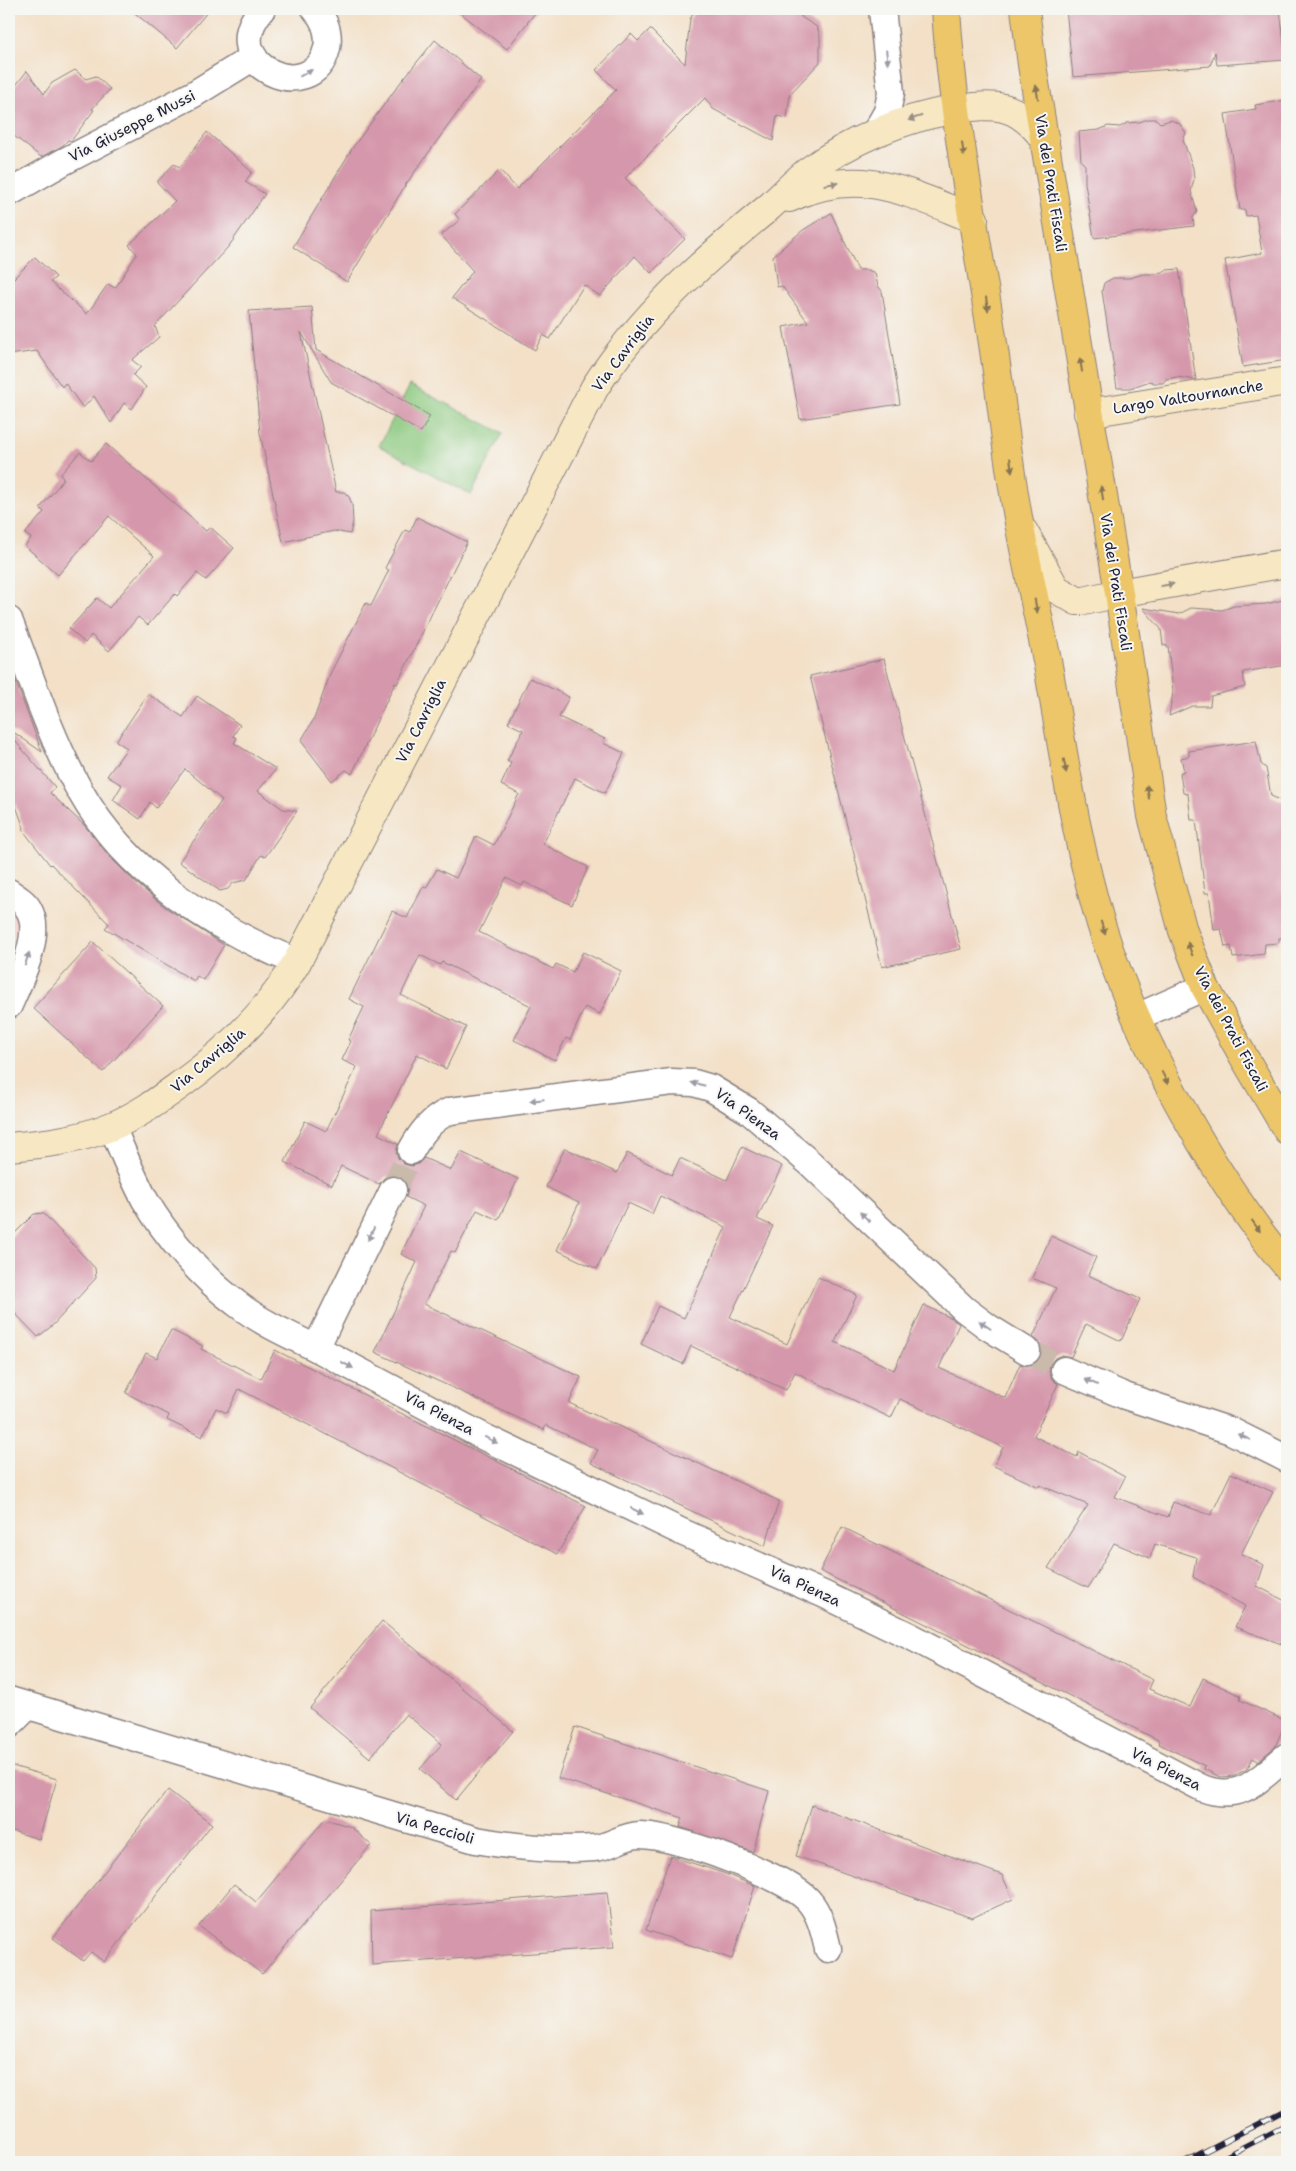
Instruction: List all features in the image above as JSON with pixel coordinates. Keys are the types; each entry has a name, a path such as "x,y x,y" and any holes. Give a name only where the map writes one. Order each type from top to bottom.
{"main road":[{"path":"946,9 950,66 956,109 980,256 1019,524 1048,668 1067,778 1088,872 1108,944 1121,982 1158,1065 1204,1147 1243,1208 1287,1266"},
{"name":"Via dei Prati Fiscali","path":"1025,9 1088,413 1119,593 1152,816 1183,931 1205,987 1287,1130"}],"street":[{"path":"262,9 254,18 249,31 249,44 254,57 261,67 272,74 284,78 297,77 309,72 319,64 326,53 327,28 315,9"},
{"path":"875,133 887,112 891,93 882,9"},
{"name":"Via Giuseppe Mussi","path":"9,193 63,162 194,94 254,57"},
{"name":"Via Cavriglia","path":"9,1147 51,1143 112,1126 147,1108 220,1054 266,1007 297,962 595,387 620,352 668,296 706,258 769,207 806,173 849,146 875,133 927,114 993,106 1015,111 1031,122 1045,140"},
{"name":"Via Cavriglia","path":"769,207 822,185 862,182 909,192 974,219"},
{"name":"Largo Valtournanche","path":"1088,413 1287,381"},
{"path":"1019,524 1052,583 1060,592 1070,598 1084,601 1287,563"},
{"path":"9,620 70,771 88,804 106,829 150,874 203,915 230,932 297,962"},
{"path":"9,892 24,904 33,921 29,951 9,1004"},
{"path":"1137,1017 1205,987"},
{"name":"Via Pienza","path":"411,1151 427,1127 450,1111 672,1082 702,1084 725,1095 770,1128 811,1164 964,1309 988,1327 1027,1351"},
{"name":"Via Pienza","path":"112,1126 134,1178 151,1210 170,1236 197,1266 214,1284 241,1307 316,1348 528,1458 684,1533 814,1590 912,1637 1202,1788 1227,1793 1240,1792 1287,1756"},
{"path":"316,1348 393,1190"},
{"path":"1064,1370 1132,1398 1231,1431 1287,1459"},
{"path":"9,1725 18,1703"},
{"name":"Via Peccioli","path":"18,1703 476,1840 527,1846 583,1848 603,1846 629,1835 652,1835 673,1840 761,1872 800,1893 816,1911 828,1949"}],"shaded area":[{"path":"9,910 22,916 9,949"}],"green space":[{"path":"410,385 503,433 471,495 379,446"}],"building":[{"path":"130,9 210,9 177,48"},
{"path":"455,9 538,9 507,49"},
{"path":"696,9 803,9 801,17 817,27 820,36 820,62 790,94 787,118 777,116 773,141 713,109 705,98 625,178 685,239 651,273 635,256 600,296 584,285 550,339 543,335 535,350 452,298 473,271 441,235 460,220 455,214 500,170 517,189 616,90 596,70 631,34 638,41 650,29 685,64 690,19"},
{"path":"1066,9 1280,9 1286,60 1217,65 1215,52 1210,66 1073,77"},
{"path":"435,40 481,80 406,184 347,282 293,247 353,147 400,83"},
{"path":"75,70 86,79 96,76 110,89 92,109 94,110 71,141 68,140 62,146 41,157 9,132 9,94 27,71 44,94 52,83"},
{"path":"1287,100 1287,360 1243,367 1225,260 1262,253 1256,215 1246,216 1245,210 1240,210 1225,114 1256,109 1255,105"},
{"path":"1156,119 1160,123 1171,120 1180,124 1186,133 1183,140 1193,168 1194,179 1191,191 1197,212 1193,217 1194,226 1094,238 1085,183 1085,165 1081,161 1079,132 1099,130 1108,126 1120,127 1127,123"},
{"path":"207,132 252,172 245,182 265,194 229,246 155,326 159,337 132,360 141,367 133,375 146,387 132,409 124,403 111,423 94,396 83,408 65,383 62,387 37,351 9,355 9,283 35,257 56,277 50,282 87,314 108,284 115,288 137,254 129,245 175,201 157,182 174,164 180,167"},
{"path":"831,213 858,270 868,270 875,273 878,286 882,291 900,404 800,419 783,327 808,322 782,286 777,287 773,256 803,230"},
{"path":"1179,269 1196,380 1177,377 1166,379 1163,383 1150,381 1130,388 1117,388 1102,291 1104,283 1113,278 1130,278 1143,274 1156,274 1167,270"},
{"path":"312,307 316,350 430,416 421,432 331,382 301,332 336,492 344,492 349,497 352,504 353,522 350,534 334,531 283,542 260,433 249,311"},
{"path":"106,444 206,531 210,527 234,548 206,580 197,573 177,596 175,594 148,625 138,617 109,651 91,635 85,643 69,629 97,598 109,608 154,556 109,516 58,575 25,546 31,538 25,534 44,512 40,508 64,479 60,475 80,452 91,461"},
{"path":"417,517 467,542 397,684 395,683 352,774 346,770 332,781 301,741 314,719 331,672 366,603 371,606 389,570 385,568 405,530 410,532"},
{"path":"1287,599 1287,665 1243,672 1245,687 1211,696 1210,706 1192,706 1169,716 1173,692 1168,646 1163,645 1161,629 1143,608 1179,614 1191,608 1222,610 1234,606 1266,604"},
{"path":"884,659 961,949 882,967 810,676"},
{"path":"9,669 11,669 42,752 9,729"},
{"path":"530,678 569,697 559,717 605,739 603,743 624,753 605,793 575,778 543,844 588,867 572,905 524,882 522,886 506,878 479,932 553,969 556,964 573,972 583,952 621,971 600,1014 585,1007 570,1040 566,1038 555,1060 514,1040 531,1006 442,962 440,965 420,955 401,995 466,1027 446,1069 417,1054 378,1134 398,1144 396,1152 398,1158 404,1164 412,1166 418,1164 424,1158 451,1170 461,1152 518,1179 498,1220 477,1210 455,1253 451,1251 424,1304 581,1377 569,1403 779,1501 765,1546 591,1463 598,1450 546,1425 544,1430 375,1352 417,1262 401,1254 424,1206 406,1197 408,1189 406,1182 399,1176 385,1177 379,1184 341,1166 332,1185 285,1162 305,1121 326,1131 357,1067 342,1060 351,1041 348,1040 364,1007 349,999 392,911 407,918 423,887 426,888 437,869 456,878 476,836 494,845 519,794 501,785 511,763 507,761 523,730 508,723"},
{"path":"148,694 183,717 197,696 240,725 233,736 237,738 234,743 276,769 258,791 283,809 297,811 265,857 261,855 246,880 233,883 228,889 220,891 179,862 222,800 185,769 156,808 150,802 140,819 113,800 122,785 107,776 127,748 116,741"},
{"path":"9,734 55,787 50,793 85,826 110,857 136,883 165,907 224,945 203,980 197,976 194,981 105,928 109,924 50,865 22,829 24,828 9,787"},
{"path":"1256,741 1261,764 1266,768 1271,796 1287,803 1287,937 1279,938 1279,943 1265,944 1264,954 1233,958 1231,946 1225,947 1221,929 1214,930 1209,893 1205,893 1196,820 1191,820 1188,794 1183,793 1180,773 1184,771 1181,758 1189,756 1189,751"},
{"path":"93,942 163,1006 103,1072 33,1008"},
{"path":"742,1147 782,1166 757,1219 773,1226 730,1317 787,1344 818,1277 857,1295 835,1342 894,1370 924,1305 959,1324 939,1368 1005,1398 1020,1364 1027,1366 1035,1364 1042,1352 1040,1343 1033,1337 1056,1288 1032,1278 1051,1236 1096,1257 1088,1275 1140,1299 1121,1341 1086,1324 1071,1357 1062,1355 1055,1358 1050,1364 1049,1372 1052,1379 1058,1384 1034,1436 1077,1457 1079,1452 1125,1477 1115,1497 1168,1517 1173,1502 1211,1515 1231,1473 1273,1492 1241,1554 1264,1565 1257,1586 1287,1602 1287,1646 1235,1627 1245,1606 1193,1577 1196,1557 1155,1544 1150,1558 1114,1543 1088,1588 1048,1568 1088,1505 1040,1485 1039,1487 994,1466 1003,1447 900,1399 891,1418 795,1372 786,1390 691,1346 683,1364 641,1344 658,1306 684,1318 726,1227 660,1196 652,1214 628,1203 597,1269 557,1250 579,1203 546,1187 565,1148 617,1173 627,1153 672,1175 680,1158 727,1180"},
{"path":"43,1213 95,1268 96,1278 53,1325 38,1337 9,1307 9,1239 34,1214"},
{"path":"171,1330 203,1346 201,1349 261,1379 275,1350 586,1506 557,1554 239,1389 227,1413 216,1408 202,1437 167,1420 169,1415 126,1393 146,1353 157,1358"},
{"path":"842,1527 1153,1680 1149,1689 1190,1707 1203,1678 1241,1696 1240,1700 1286,1721 1275,1747 1258,1761 1253,1758 1247,1769 1234,1776 1220,1777 1204,1769 1205,1766 1159,1744 1160,1741 820,1571"},
{"path":"382,1621 513,1731 456,1800 420,1769 442,1744 406,1714 370,1758 310,1708"},
{"path":"575,1727 769,1791 753,1852 680,1827 683,1818 558,1778"},
{"path":"9,1765 57,1779 39,1839 9,1830"},
{"path":"168,1790 212,1824 104,1962 91,1952 83,1961 53,1938"},
{"path":"812,1805 1002,1875 1013,1899 972,1918 796,1856"},
{"path":"325,1819 351,1827 371,1845 262,1974 199,1926 234,1884 256,1902"},
{"path":"670,1856 723,1873 755,1886 732,1959 646,1930"},
{"path":"607,1892 614,1947 372,1965 371,1911"}],"tunnel":[{"path":"393,1190 411,1151"},
{"path":"1027,1351 1064,1370"}],"railway":[{"path":"1184,2162 1287,2109"},
{"path":"1215,2162 1287,2125"}]}
